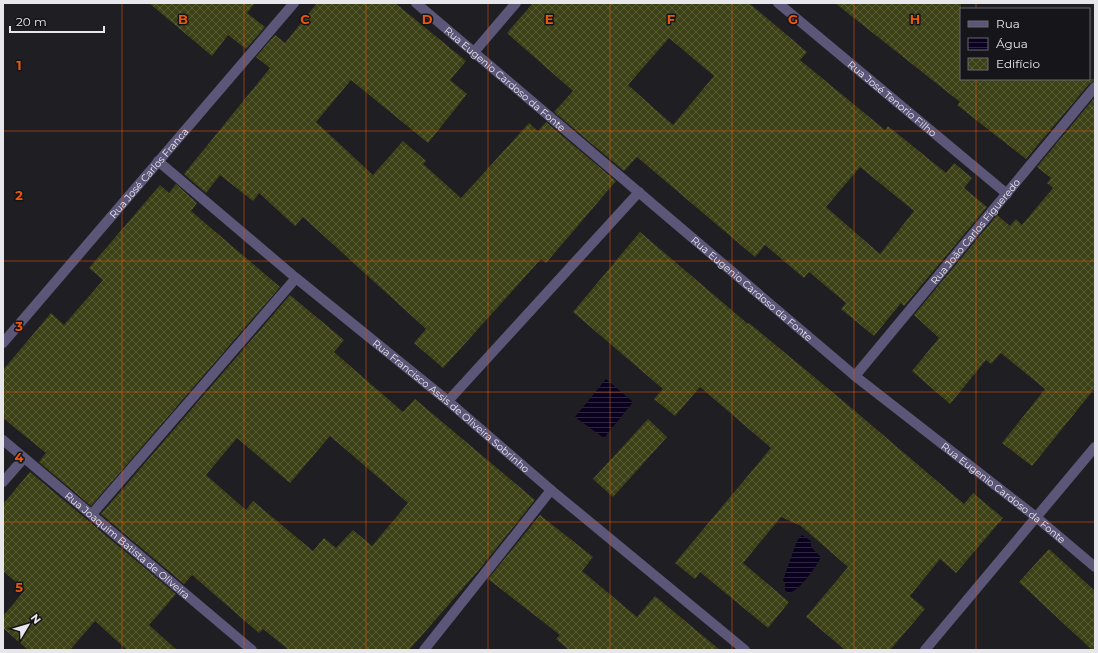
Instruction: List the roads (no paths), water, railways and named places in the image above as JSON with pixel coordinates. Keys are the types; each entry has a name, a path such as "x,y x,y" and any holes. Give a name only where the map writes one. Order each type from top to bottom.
{"street":[{"name":"Rua José Carlos Franca","path":"3,343 294,3"},
{"name":"Rua Eugenio Cardoso da Fonte","path":"416,3 475,51 855,376 1036,517 1095,567"},
{"path":"475,51 516,3"},
{"name":"Rua José Tenorio Filho","path":"778,3 1007,194"},
{"name":"Rua João Carlos Figueredo","path":"855,376 1095,87"},
{"name":"Rua Francisco Assis de Oliveira Sobrinho","path":"158,161 296,278 448,401 551,490 745,650"},
{"path":"448,401 639,192"},
{"path":"92,514 296,278"},
{"name":"Rua Joaquim Batista de Oliveira","path":"3,440 252,650"},
{"path":"925,650 1095,447"},
{"path":"3,482 24,458"},
{"path":"424,650 551,490"}],"water":[{"path":"606,379 633,402 604,438 575,417"},
{"path":"802,535 811,541 811,547 821,557 802,584 792,592 788,593 785,590 785,583 783,580 797,541"}]}
